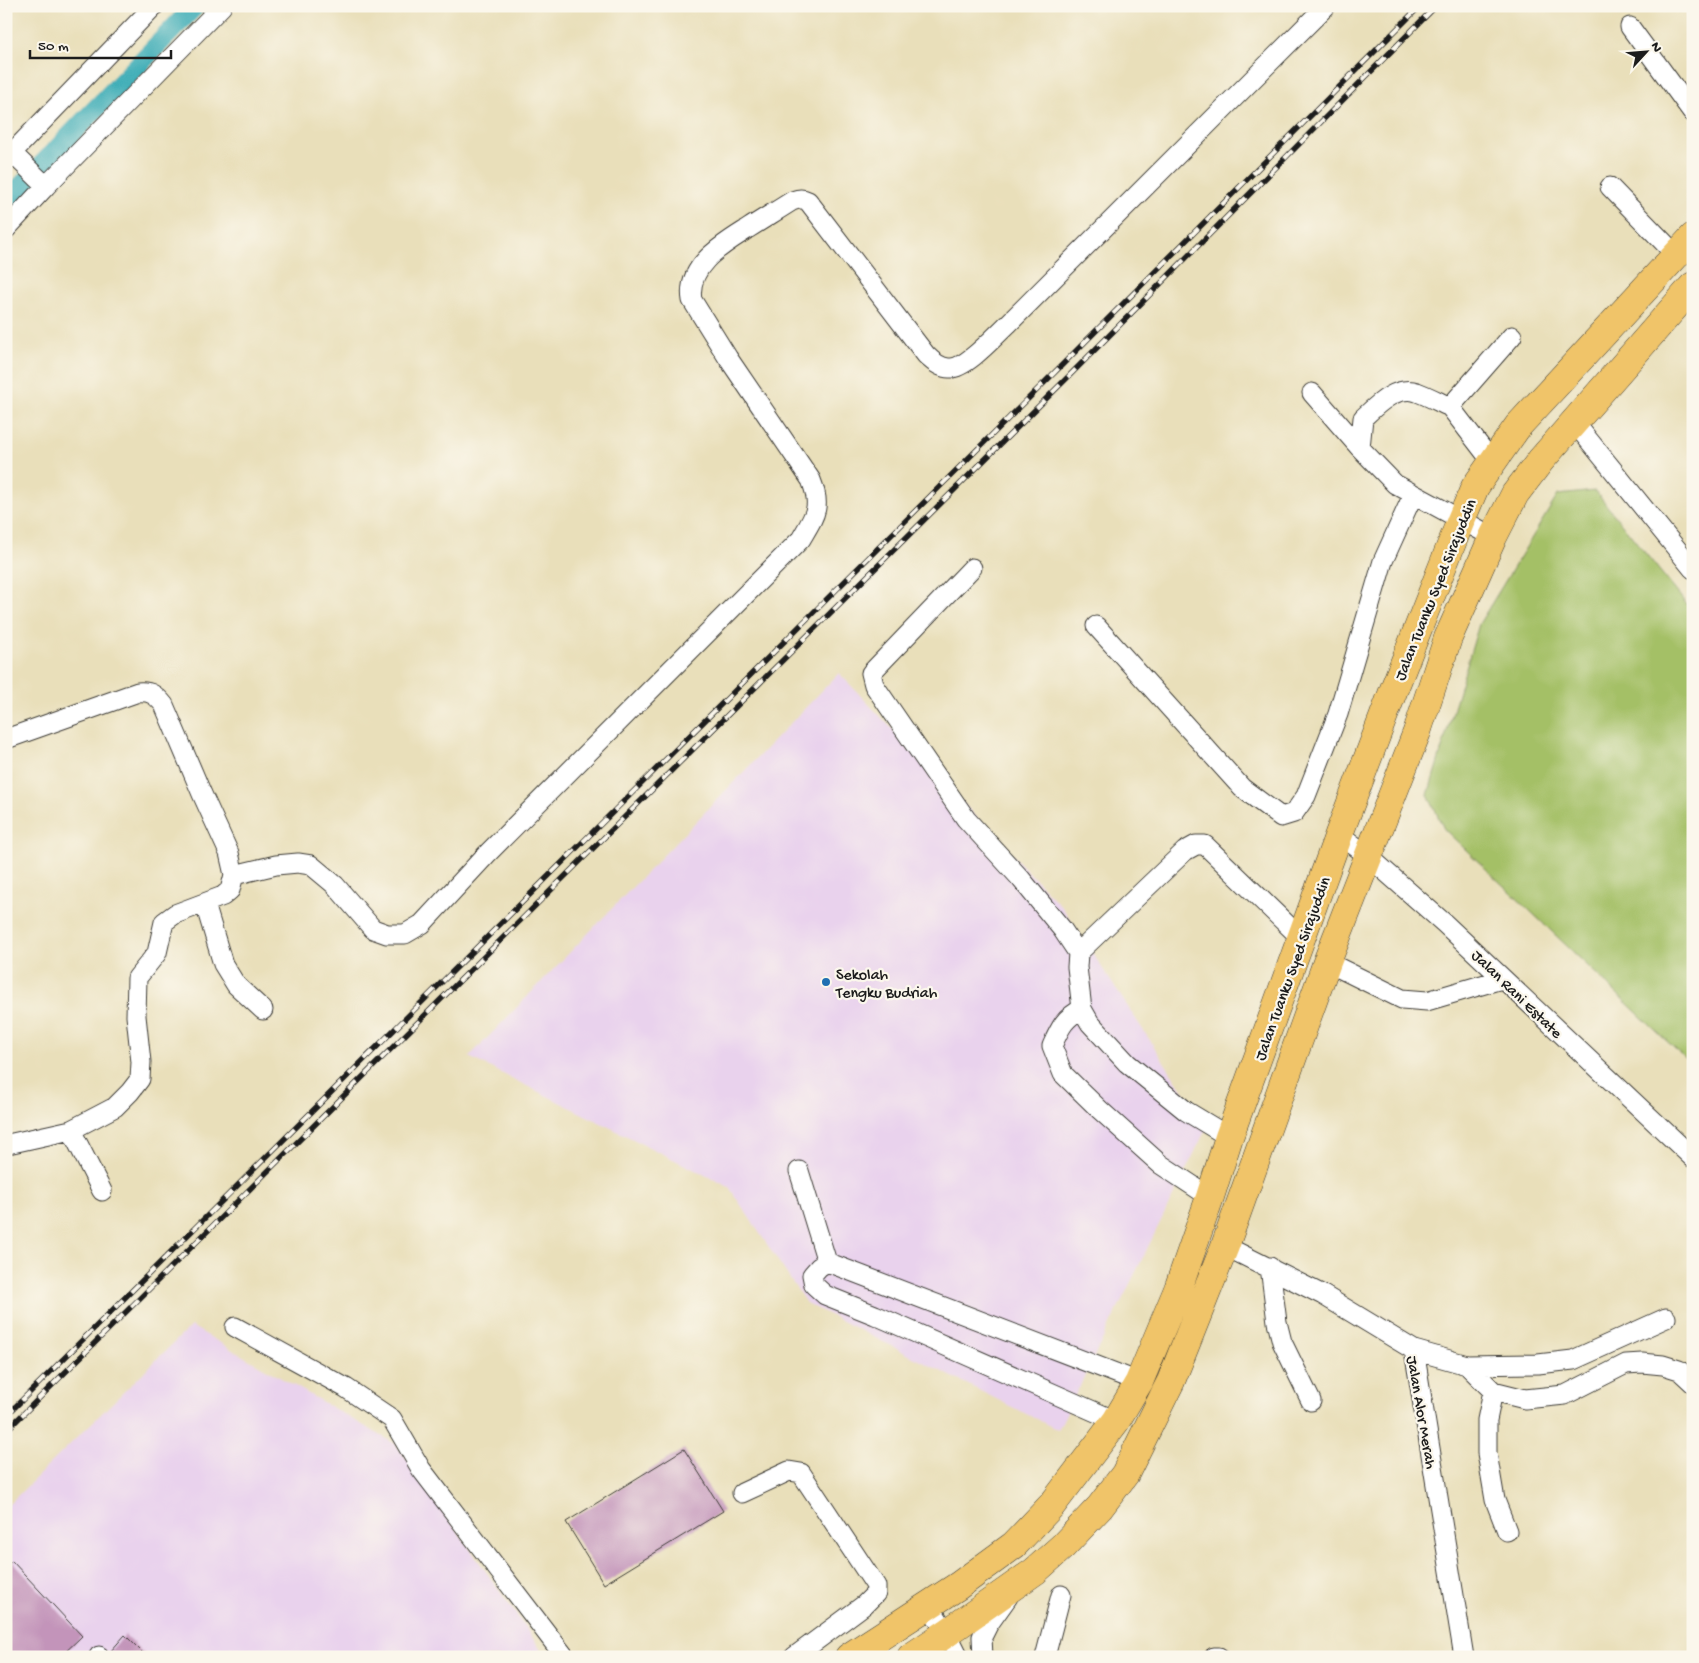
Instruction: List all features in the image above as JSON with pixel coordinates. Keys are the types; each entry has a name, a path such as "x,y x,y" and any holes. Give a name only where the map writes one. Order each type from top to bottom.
{"highway":[{"name":"Jalan Tuanku Syed Sirajuddin","path":"849,1657 929,1606 1014,1545 1052,1506 1116,1421 1138,1382 1178,1288 1229,1137 1339,834 1460,520 1475,488 1518,426 1685,246"},
{"name":"Jalan Tuanku Syed Sirajuddin","path":"911,1657 953,1645 1019,1582 1063,1546 1100,1507 1125,1474 1171,1381 1225,1246 1327,962 1417,732 1448,638 1493,538 1515,494 1541,460 1693,286"}],"street":[{"path":"40,181 13,157 154,6"},
{"path":"6,229 40,181 222,6"},
{"path":"234,875 276,865 298,863 310,865 335,885 372,929 387,934 405,934 422,924 487,854 801,538 811,522 817,505 817,494 811,480 728,358 692,300 690,290 693,279 701,266 716,249 792,201 800,198 804,199 808,201 926,355 933,362 942,366 950,369 958,367 1008,324 1326,6"},
{"path":"1630,27 1693,113"},
{"path":"1610,187 1685,246"},
{"path":"1450,408 1512,336"},
{"path":"1360,448 1363,418 1380,402 1397,392 1416,391 1450,408 1493,463"},
{"path":"1312,393 1387,477 1412,495 1493,538"},
{"path":"1574,422 1693,569"},
{"path":"1096,626 1242,788 1281,817 1294,813 1306,796 1338,714 1383,561 1412,495"},
{"path":"972,568 871,674 874,685 966,819 1021,879 1062,929 1078,952 1077,967 1082,1009 1090,1023 1127,1063 1186,1111 1229,1137"},
{"path":"6,739 138,692 148,692 156,696 164,705 229,853 234,875 230,890 223,896 175,914 164,922 156,953 137,978 136,1016 141,1062 140,1078 130,1092 115,1107 71,1130 7,1145"},
{"name":"Jalan Rani Estate","path":"1339,834 1368,856 1444,923 1693,1158"},
{"path":"1078,952 1185,851 1196,845 1205,845 1302,938"},
{"path":"205,904 223,964 236,985 263,1010"},
{"path":"1327,962 1402,999 1427,1001 1502,978"},
{"path":"1082,1009 1069,1015 1060,1028 1052,1046 1063,1074 1160,1164 1210,1197"},
{"path":"71,1130 102,1191"},
{"path":"799,1171 827,1262"},
{"name":"Jalan Alor Merah","path":"1225,1246 1323,1295 1414,1350 1464,1657"},
{"path":"827,1262 1138,1382"},
{"path":"827,1262 812,1275 814,1285 825,1295 875,1314 1116,1421"},
{"path":"1270,1267 1277,1322 1282,1342 1311,1401"},
{"path":"1414,1350 1467,1365 1538,1364 1573,1360 1666,1318"},
{"path":"235,1327 346,1388 392,1420 421,1469 565,1657"},
{"path":"1467,1365 1493,1391 1525,1400 1565,1395 1626,1364 1664,1365 1679,1370 1693,1383"},
{"path":"1493,1391 1487,1420 1488,1453 1494,1500 1506,1531"},
{"path":"742,1494 789,1471 801,1473 876,1586 876,1594 864,1605 794,1657"},
{"path":"983,1657 982,1637 988,1625 1019,1582"},
{"path":"1045,1657 1061,1595"},
{"path":"929,1606 953,1645"},
{"path":"1214,1657 1219,1657"}],"shaded area":[{"name":"Sekolah Tengku Budriah","path":"839,673 1062,907 1207,1127 1058,1430 806,1303 729,1187 469,1057"},
{"path":"191,1326 397,1445 546,1657 6,1657 6,1507"}],"green space":[{"path":"1595,491 1693,612 1693,1066 1444,829 1428,795 1479,624 1558,495"}],"building":[{"path":"684,1449 723,1511 604,1584 566,1522"},
{"path":"12,1561 82,1636 60,1657 6,1657 6,1566"},
{"path":"125,1635 147,1657 115,1657 110,1652"}],"waterway":[{"path":"6,202 195,6"}],"railway":[{"path":"6,1416 1420,6"},
{"path":"6,1431 1064,381 1436,6"}],"place":[{"name":"Sekolah Tengku Budriah","path":"826,982"}]}
